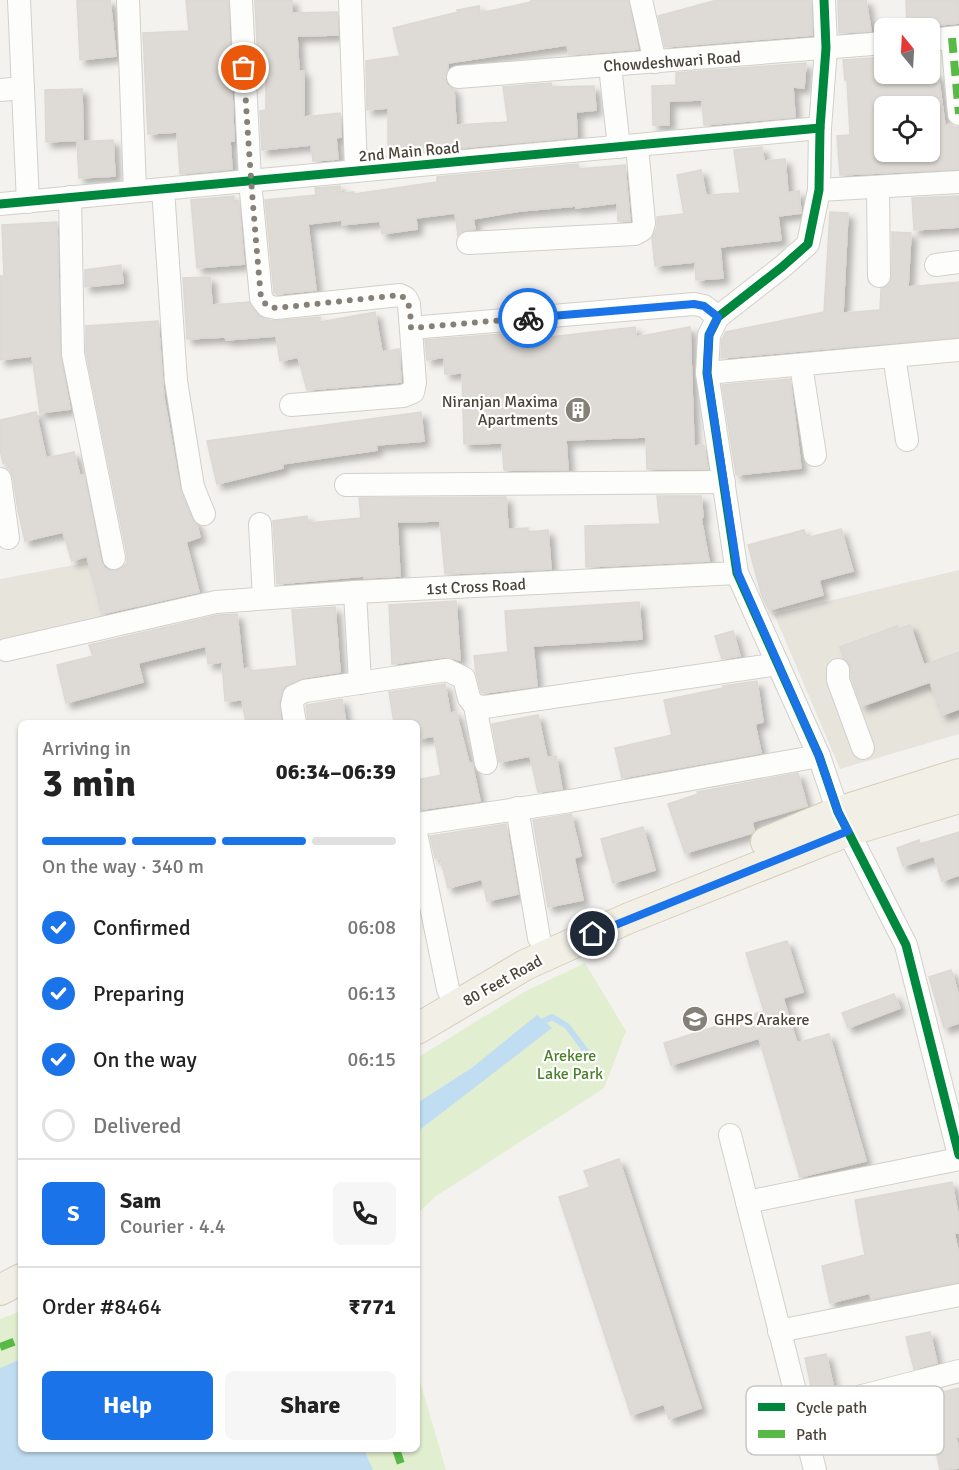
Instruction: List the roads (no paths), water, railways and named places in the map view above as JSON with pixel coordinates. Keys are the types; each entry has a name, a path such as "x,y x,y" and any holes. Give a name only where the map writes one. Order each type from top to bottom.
{"main road":[{"name":"80 Feet Road","path":"420,1026 452,998 539,938 843,822 959,774"},
{"name":"80 Feet Road","path":"420,1006 452,998 843,822 959,798"},
{"path":"0,1267 18,1258"},
{"path":"0,1290 18,1281"}],"street":[{"path":"19,0 28,202"},
{"path":"128,0 135,191"},
{"path":"241,0 250,180 261,298 267,306 276,308 400,295 409,304 416,383 413,392 404,396 291,405"},
{"path":"350,0 356,171"},
{"path":"641,0 655,62"},
{"path":"747,1202 959,1157 954,1118 906,945 843,822 819,756 738,573 707,373 709,335 718,317 808,244 819,190 820,128 826,48 824,0"},
{"path":"947,38 959,114"},
{"name":"Chowdeshwari Road","path":"458,77 874,44"},
{"path":"468,243 635,234 642,230 644,223 610,66"},
{"path":"0,90 23,88"},
{"name":"2nd Main Road","path":"0,204 820,128"},
{"path":"819,190 959,182"},
{"path":"878,187 879,276"},
{"path":"163,189 176,381 193,487 204,513"},
{"path":"70,197 73,354 114,558"},
{"path":"936,265 959,262"},
{"path":"411,328 694,304 704,306 718,317"},
{"path":"707,373 959,350"},
{"path":"894,356 907,440"},
{"path":"801,365 815,455"},
{"path":"0,479 8,538"},
{"path":"346,484 724,482"},
{"path":"260,524 264,598"},
{"name":"1st Cross Road","path":"6,650 216,602 355,592 738,573"},
{"path":"355,592 360,683"},
{"path":"475,706 485,707 778,664"},
{"path":"294,720 291,705 294,696 305,692 447,670 464,678 469,698 475,706 486,763"},
{"path":"838,670 838,680 863,747"},
{"path":"420,824 570,801 819,756"},
{"path":"517,808 539,938"},
{"path":"420,852 452,998"},
{"path":"730,1135 794,1386"},
{"path":"780,1331 959,1295"},
{"path":"901,1386 959,1371"},
{"path":"811,1455 815,1470"}],"water":[{"path":"537,1015 552,1028 420,1130 420,1101 473,1067"},
{"path":"18,1360 18,1452 365,1452 373,1470 0,1470 0,1368"}],"waterway":[{"path":"544,1021 552,1017 567,1026 588,1054"}],"place":[{"name":"Niranjan Maxima Apartments","path":"578,410"},
{"name":"GHPS Arakere","path":"695,1019"}],"park label":[{"name":"Arekere Lake Park","path":"570,1064"}]}
